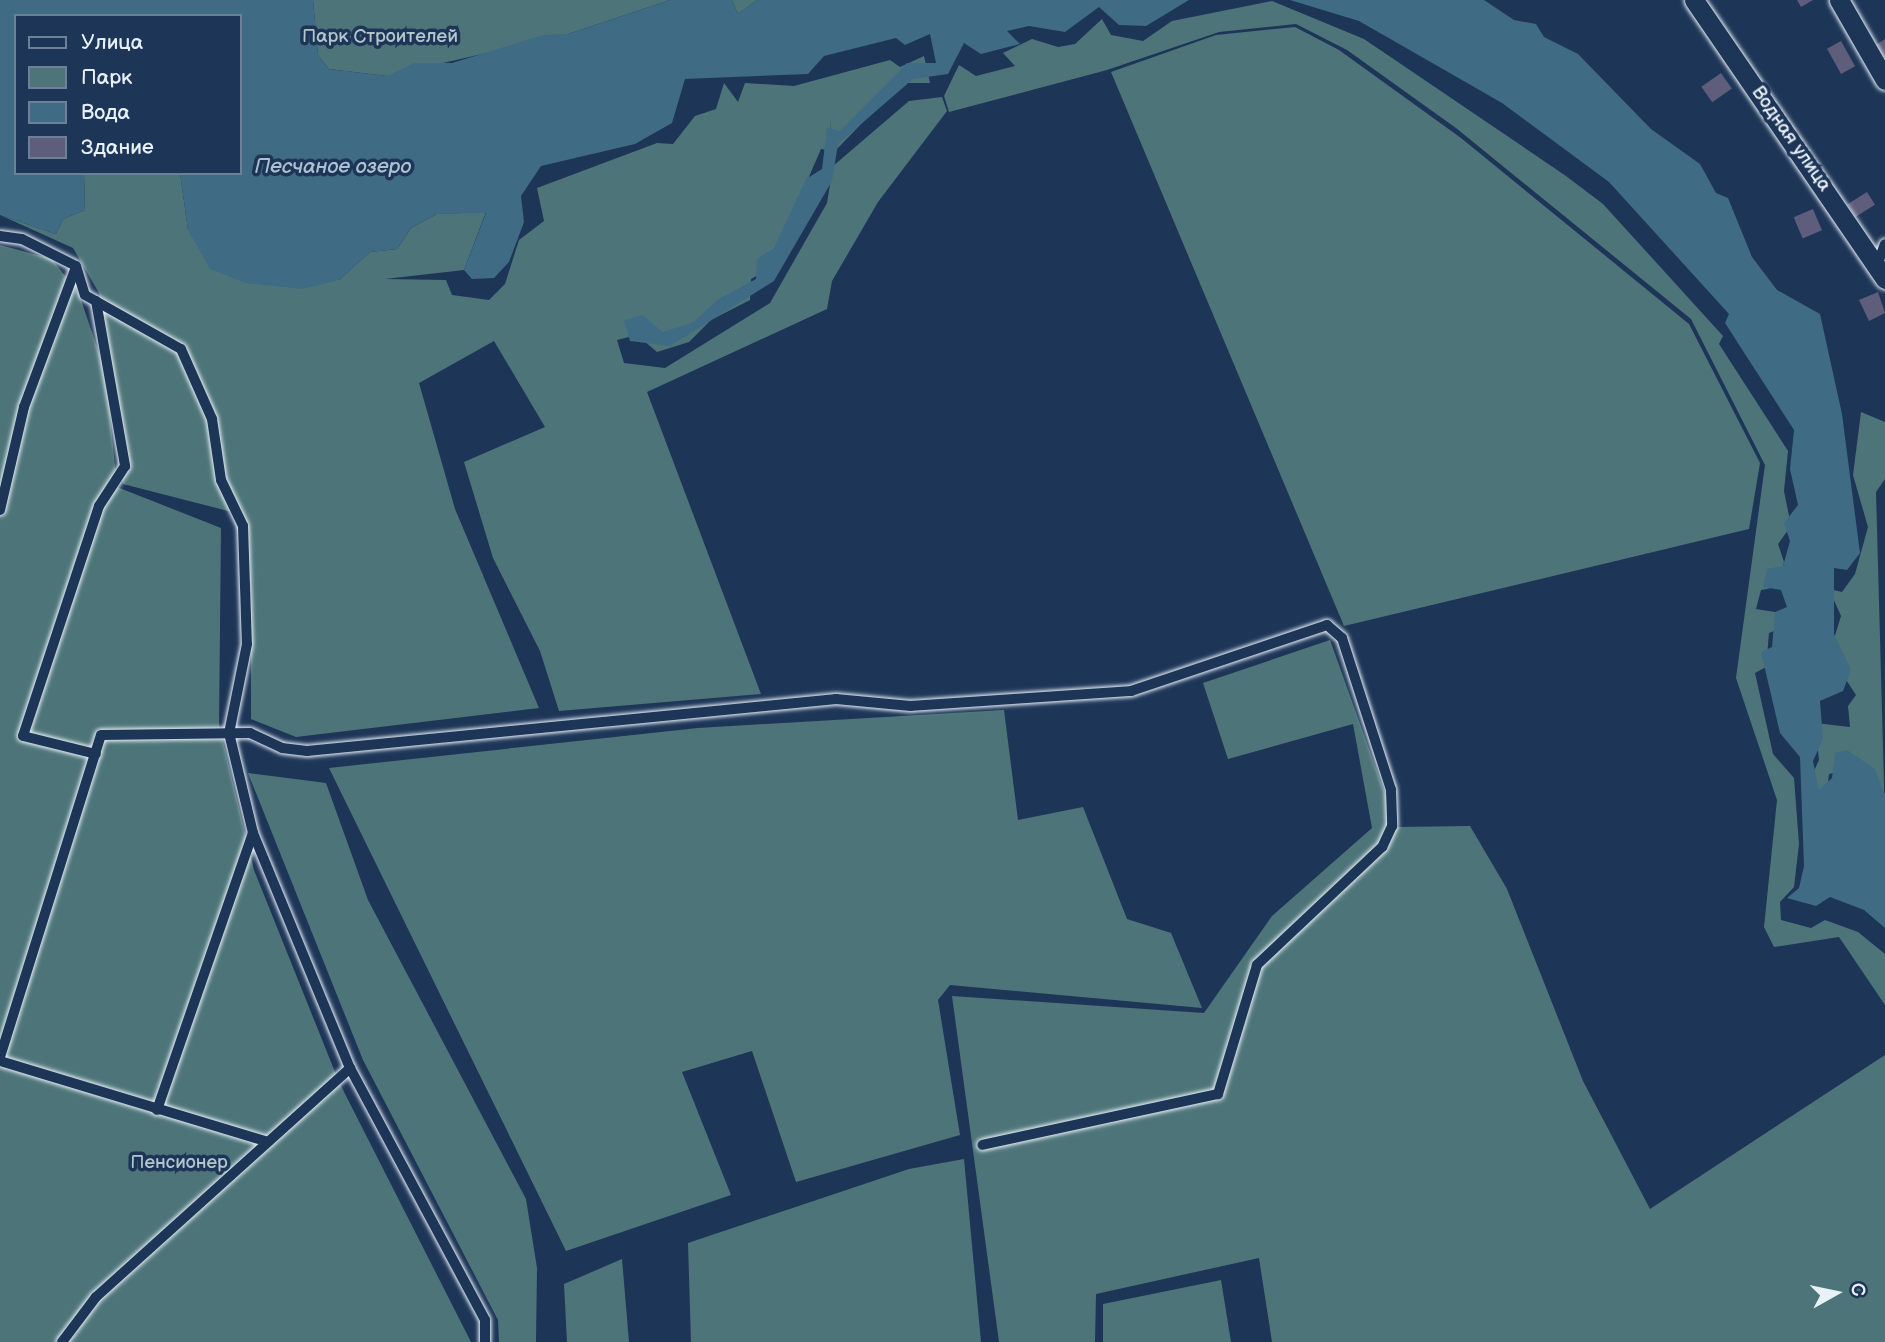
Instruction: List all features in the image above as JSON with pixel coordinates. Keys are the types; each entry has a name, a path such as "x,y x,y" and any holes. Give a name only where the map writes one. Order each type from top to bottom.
{"street":[{"name":"Водная улица","path":"1694,0 1881,271"},
{"path":"1839,0 1885,80"}],"lane":[{"path":"0,236 22,239 76,266 85,295 181,349 212,419 221,480 243,527 247,644 229,733 253,833 350,1068 485,1320 485,1342"},
{"path":"1881,271 1885,244"},
{"path":"0,510 24,407 76,266"},
{"path":"96,301 125,466 99,506 23,736 96,754"},
{"path":"265,1141 157,1110 0,1059 101,735 229,733 307,751 836,699 911,706 1131,691 1327,625 1342,638 1391,790 1392,826 1382,847 1256,965 1218,1094 982,1145"},
{"path":"157,1110 253,833"},
{"path":"62,1342 96,1297 265,1141 350,1068"}],"green space":[{"name":"Парк Строителей","path":"313,0 670,0 568,34 387,76 329,69 318,55"},
{"path":"732,0 757,0 738,14"},
{"path":"1272,1 1364,39 1566,176 1603,204 1723,336 1719,344 1788,451 1784,491 1791,526 1778,544 1784,562 1777,587 1761,590 1756,609 1775,612 1781,628 1769,633 1766,667 1755,673 1773,754 1794,778 1799,844 1794,887 1780,902 1781,920 1811,928 1825,920 1858,932 1885,954 1885,1005 1839,937 1774,947 1764,927 1777,800 1736,678 1765,465 1691,319 1456,128 1347,50 1296,24 1219,32 1107,70 949,112 944,96 959,65 976,76 1015,66 1003,53 1032,39 1058,47 1075,44 1102,19 1111,35 1143,41 1172,21"},
{"path":"1295,27 1339,50 1461,138 1689,324 1760,463 1749,529 1344,626 1111,72 1216,35"},
{"path":"924,56 930,83 901,83 834,152 830,119 833,151 821,149 769,269 751,279 750,300 711,320 689,342 657,352 637,335 617,340 624,363 665,368 770,303 827,203 833,166 909,101 942,97 947,111 878,202 832,281 827,309 647,392 761,694 559,711 540,651 493,558 464,462 545,427 494,341 419,383 455,509 539,708 296,737 251,719 251,584 232,512 123,484 99,293 73,248 0,215 56,234 63,219 85,210 84,175 180,175 188,230 339,280 370,252 397,249 411,228 437,214 486,212 464,270 385,279 446,280 452,295 489,300 505,284 519,240 544,221 537,188 657,143 673,144 695,116 716,109 724,83 738,102 745,83 794,86 890,60 900,67"},
{"name":"Пенсионер","path":"0,245 52,259 79,294 106,374 117,487 221,528 219,725 254,870 339,1082 471,1342 0,1342"},
{"path":"1861,412 1885,422 1885,479 1876,492 1885,821 1841,771 1829,774 1826,799 1809,782 1819,760 1815,723 1850,727 1848,706 1856,695 1839,669 1833,642 1841,616 1829,589 1842,592 1855,574 1868,527 1853,475"},
{"path":"1330,640 1397,827 1470,826 1507,889 1583,1081 1650,1209 1885,1055 1885,1342 1272,1342 1259,1258 1096,1294 1095,1342 999,1342 952,996 1204,1013 1272,916 1372,828 1353,724 1228,759 1203,683"},
{"path":"1004,710 1018,820 1083,807 1127,919 1171,933 1202,1008 950,985 938,1000 960,1135 796,1182 752,1051 682,1072 731,1195 566,1251 329,768 698,728"},
{"path":"248,773 326,783 368,900 526,1199 537,1268 536,1342 499,1342 498,1320 363,1060"},
{"path":"964,1159 981,1342 691,1342 688,1243 909,1169"},
{"path":"622,1259 629,1342 567,1342 564,1284"},
{"path":"1221,1280 1231,1342 1103,1342 1103,1304"}],"water":[{"name":"Песчаное озеро","path":"0,0 313,0 318,55 329,69 387,76 414,63 452,63 543,35 568,34 670,0 732,0 738,14 757,0 1189,0 1146,26 1119,25 1099,7 1065,32 1029,26 1007,31 1020,44 981,54 964,43 948,74 913,79 838,144 832,181 774,281 670,346 630,341 624,320 642,315 663,332 694,322 717,300 756,279 757,259 774,248 806,179 822,169 827,128 840,131 907,63 936,63 930,34 905,45 896,38 824,56 808,74 685,79 672,123 635,144 541,166 521,196 524,222 509,262 494,278 472,279 464,270 486,213 437,214 411,228 397,249 370,252 339,280 302,289 245,283 210,269 188,230 180,175 242,175 242,14 14,14 14,175 84,175 85,210 63,219 56,234 0,215"},
{"path":"1290,0 1484,0 1514,20 1536,24 1544,37 1578,54 1651,129 1700,164 1716,193 1728,198 1752,257 1777,290 1820,314 1842,414 1860,553 1847,570 1834,568 1834,634 1851,670 1843,691 1820,701 1823,739 1813,761 1819,790 1832,778 1835,753 1847,750 1875,769 1885,795 1885,928 1864,910 1830,897 1816,906 1787,898 1799,888 1804,866 1800,757 1780,733 1761,652 1772,647 1775,612 1787,607 1781,590 1763,587 1767,569 1783,566 1790,541 1784,523 1798,505 1790,469 1794,430 1725,323 1729,314 1609,182 1502,103 1359,21"}],"building":[{"path":"1797,0 1813,0 1801,7"},
{"path":"1885,39 1885,58 1876,45"},
{"path":"1841,41 1855,66 1841,74 1827,49"},
{"path":"1721,73 1732,89 1712,102 1701,87"},
{"path":"1867,192 1875,205 1855,217 1847,204"},
{"path":"1813,209 1822,230 1803,238 1794,217"},
{"path":"1878,292 1885,313 1869,321 1859,300"}]}
